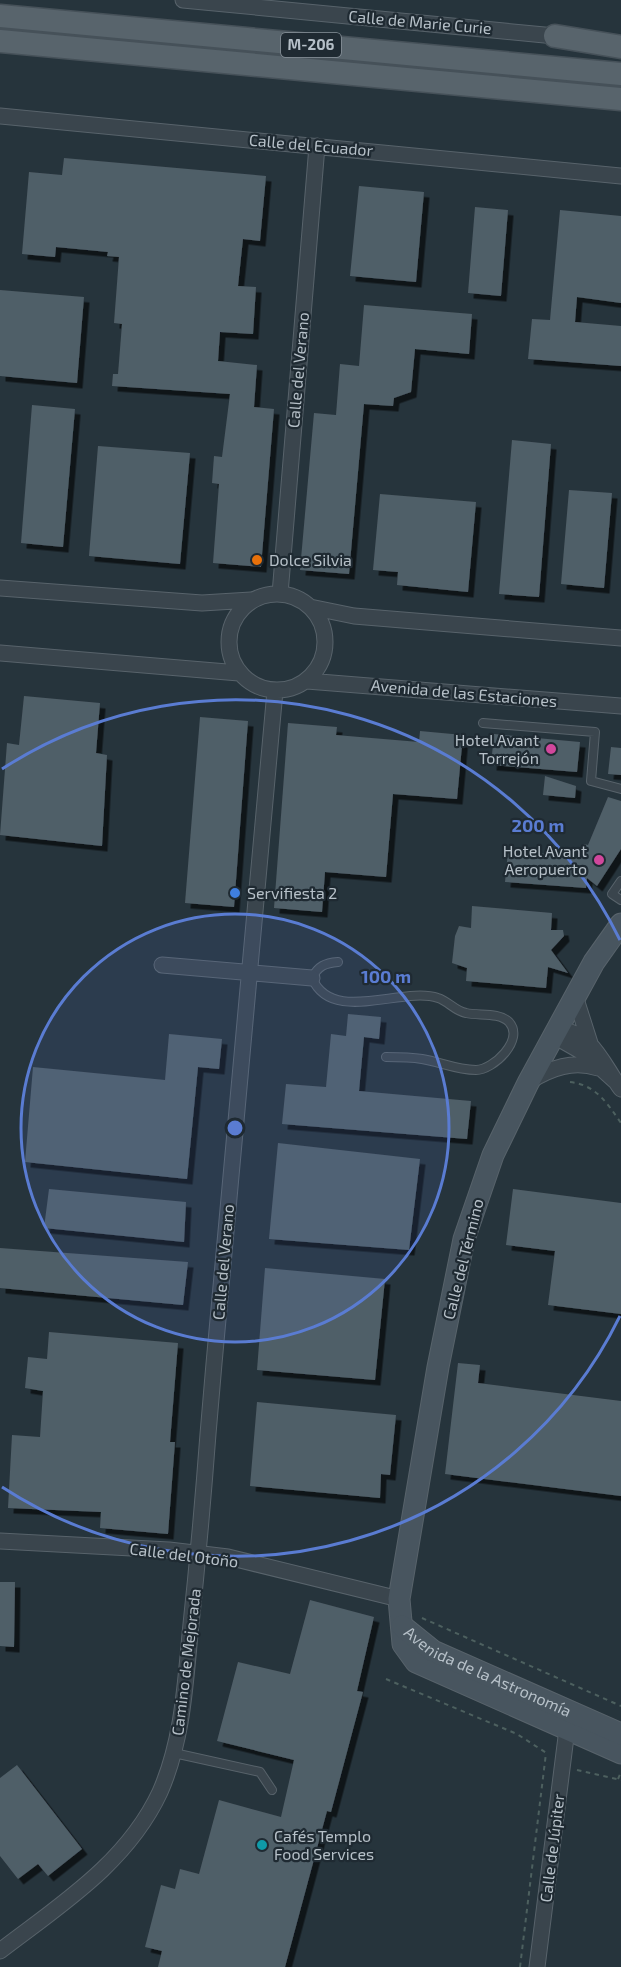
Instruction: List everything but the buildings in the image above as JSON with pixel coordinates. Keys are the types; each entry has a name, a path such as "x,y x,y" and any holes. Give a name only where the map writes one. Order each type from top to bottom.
{"main road":[{"name":"M-206","path":"0,16 621,74"},
{"path":"555,36 621,47"},
{"name":"M-206","path":"0,41 621,99"}],"street":[{"name":"Calle de Marie Curie","path":"183,0 555,36"},
{"name":"Calle del Ecuador","path":"0,116 621,176"},
{"name":"Calle del Verano","path":"280,594 316,146"},
{"path":"0,588 202,603 251,600"},
{"path":"280,594 295,597 310,607 321,623 325,649 320,665 307,681 292,689 275,691 251,684 239,673 228,652 228,635 238,611 251,600 263,595 280,594"},
{"path":"310,607 354,616 621,638"},
{"path":"0,653 239,673"},
{"name":"Avenida de las Estaciones","path":"307,681 621,706"},
{"name":"Calle del Verano","path":"198,1553 248,971 275,691"},
{"name":"Calle del Término","path":"405,1613 434,1390 465,1239 493,1155 528,1083 594,962 621,924"},
{"path":"162,965 312,978"},
{"path":"576,996 590,1043 618,1085"},
{"path":"590,1043 570,1030 557,1030 563,1041 584,1053 618,1085"},
{"path":"528,1083 545,1072 569,1065 586,1064 598,1068"},
{"name":"Calle del Otoño","path":"0,1541 198,1553 228,1557 405,1613"},
{"name":"Camino de Mejorada","path":"0,1951 79,1891 118,1856 143,1824 160,1792 174,1753 182,1712 198,1553"},
{"name":"Avenida de la Astronomía","path":"405,1613 404,1644 416,1662 621,1753"},
{"name":"Avenida de la Astronomía","path":"405,1613 433,1651 621,1734"},
{"name":"Calle de Júpiter","path":"537,1967 567,1729"}],"lane":[{"name":"Calle de Marie Curie","path":"555,36 621,39"},
{"path":"483,723 595,732 591,781 621,789"},
{"path":"621,881 612,894 621,900"},
{"path":"338,962 321,966 312,978 316,988 332,998 375,1002 418,996 437,998 464,1013 494,1016 508,1021 514,1030 513,1039 505,1052 493,1064 477,1070 422,1059 386,1057"},
{"path":"174,1753 260,1772 272,1790"}],"path":[{"path":"566,1081 591,1087 621,1123"},
{"path":"405,1613 621,1706"},
{"path":"386,1679 517,1734 579,1771 620,1779 621,1772"},
{"path":"520,1967 546,1753"}],"place":[{"name":"Dolce Silvia","path":"257,560"},
{"name":"Hotel Avant Torrejón","path":"551,749"},
{"name":"Hotel Avant Aeropuerto","path":"599,860"},
{"name":"Servifiesta 2","path":"235,893"},
{"name":"Cafés Templo Food Services","path":"262,1845"}]}
